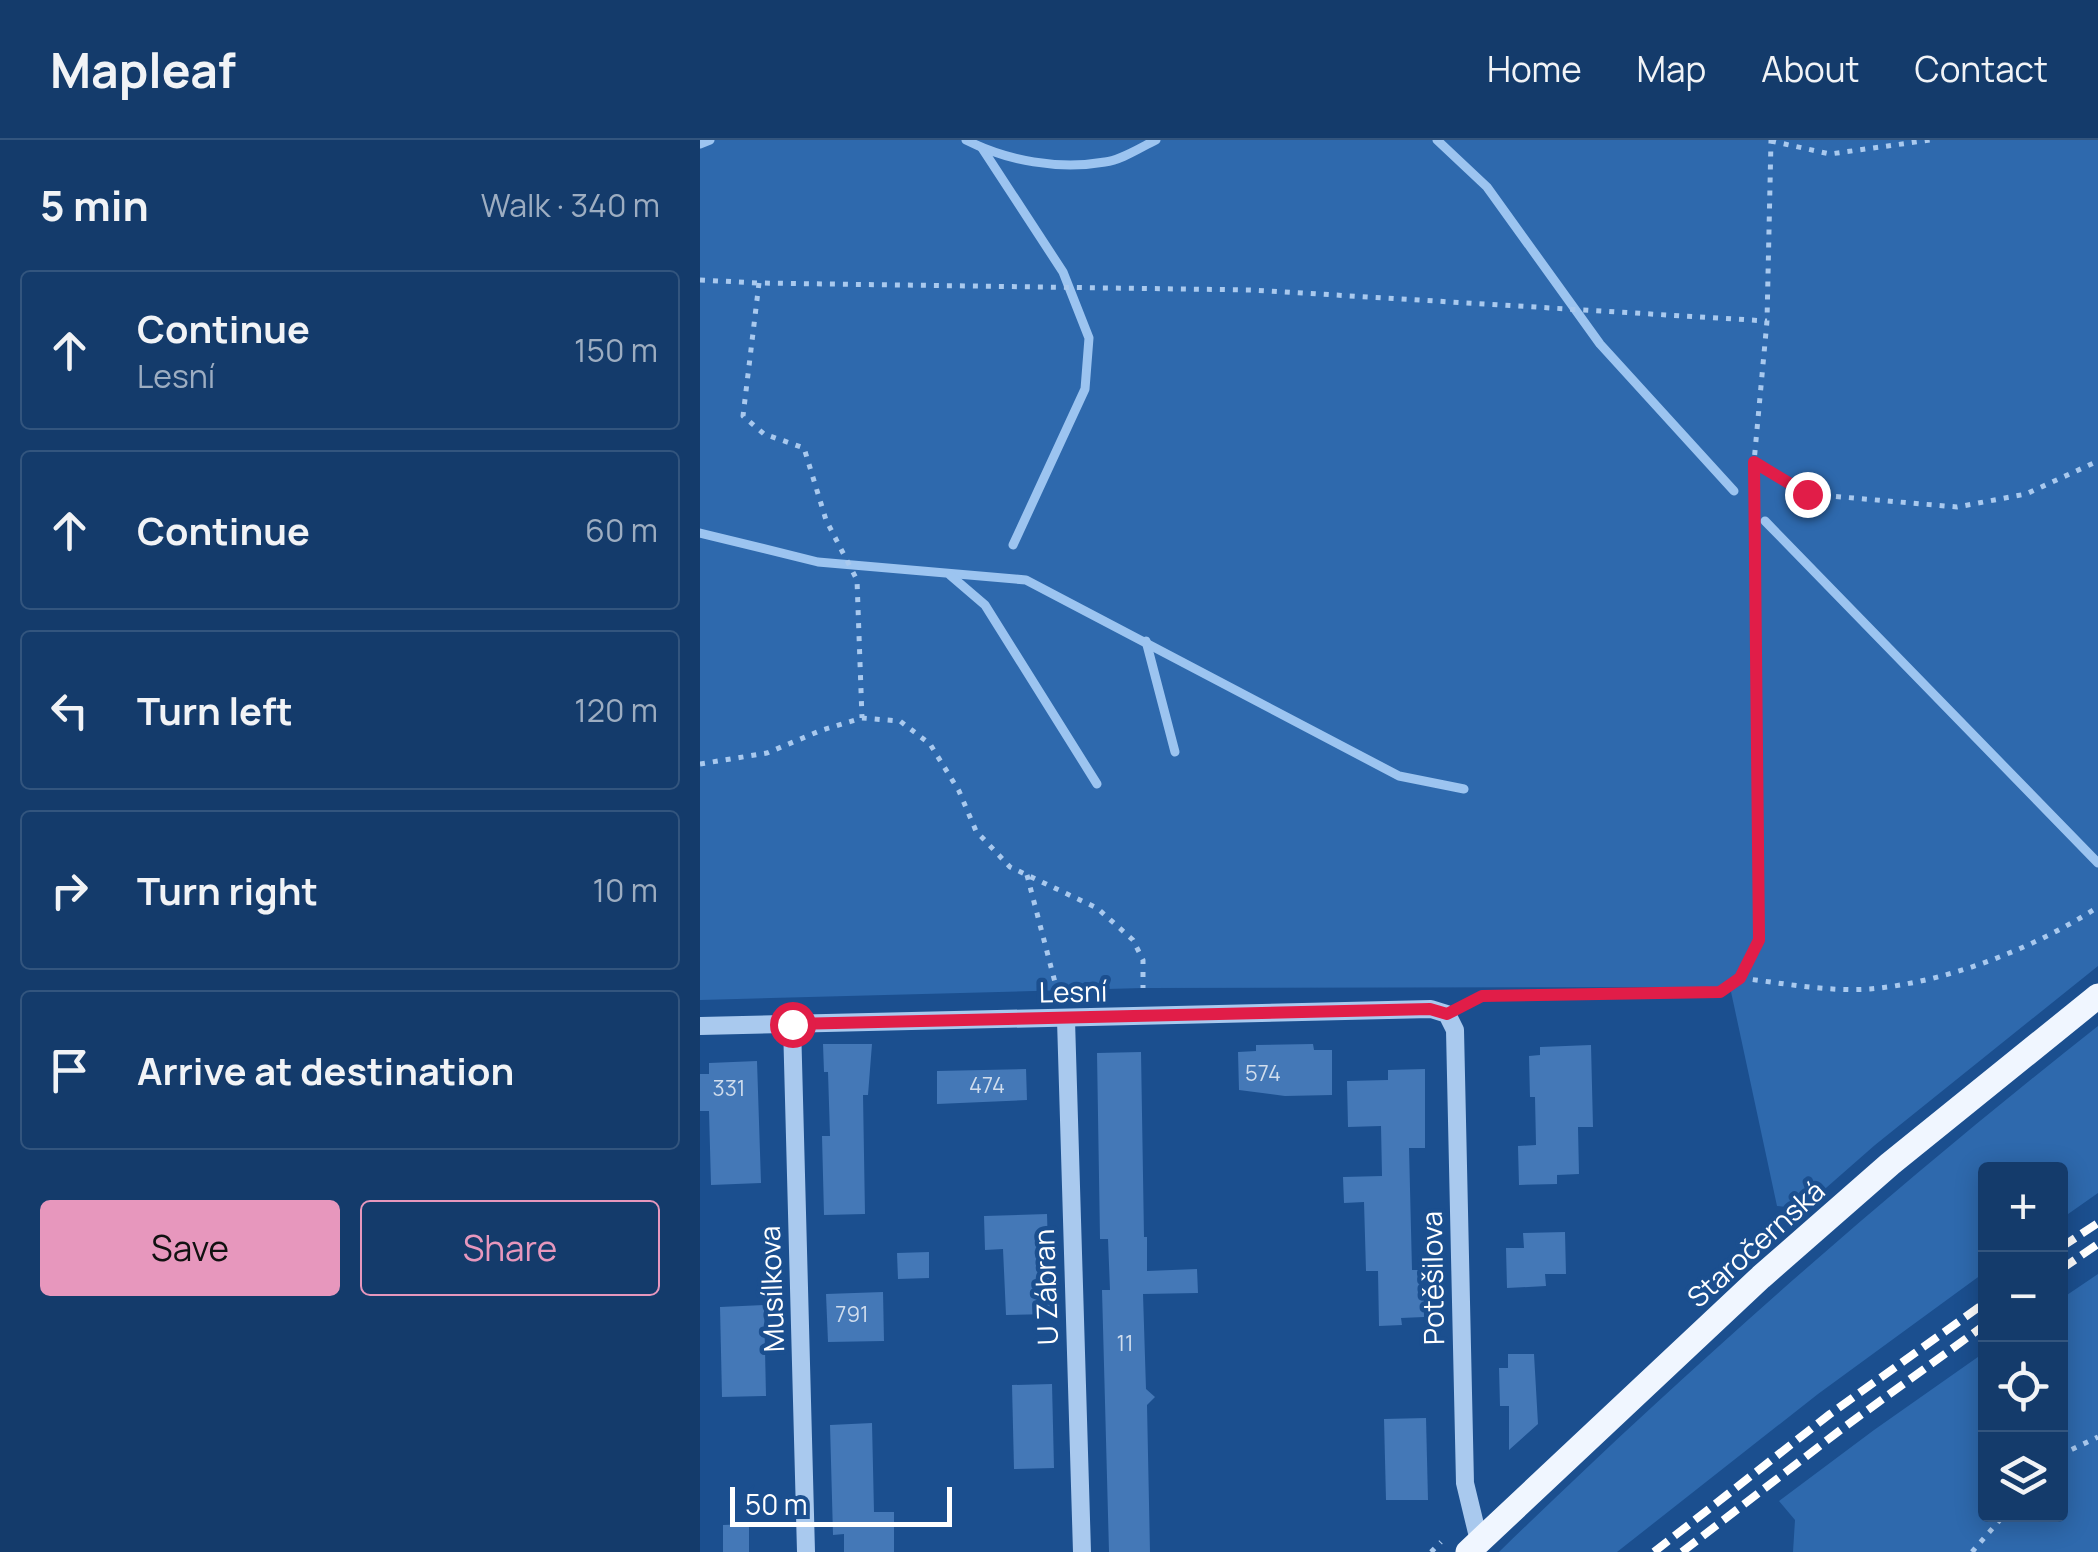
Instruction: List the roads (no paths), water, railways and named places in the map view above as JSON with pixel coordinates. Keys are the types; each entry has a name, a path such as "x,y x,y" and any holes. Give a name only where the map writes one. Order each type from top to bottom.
{"main road":[{"name":"Staročernská","path":"1473,1546 1761,1277 1890,1164 2098,996"}],"street":[{"name":"Lesní","path":"700,1026 1430,1009 1447,1014"},
{"name":"Potěšilova","path":"1447,1014 1455,1030 1465,1482 1473,1546"},
{"name":"U Zábran","path":"1066,1020 1082,1552"},
{"name":"Musílkova","path":"792,1024 806,1552"}],"waterway":[{"path":"700,144 710,140"},
{"path":"966,140 1016,158 1070,165 1111,161 1156,140"},
{"path":"1437,140 1487,187 1600,344 1734,491"},
{"path":"982,148 1063,272 1089,338 1085,389 1013,545"},
{"path":"1765,521 2098,863"},
{"path":"700,533 818,562 1026,580 1399,776 1464,789"},
{"path":"950,575 985,605 1097,784"},
{"path":"1146,641 1175,752"}],"railway":[{"path":"2068,1243 2098,1223"},
{"path":"2068,1265 2098,1244"},
{"path":"1654,1552 1830,1414 1978,1308"},
{"path":"1682,1552 1978,1330"}]}
